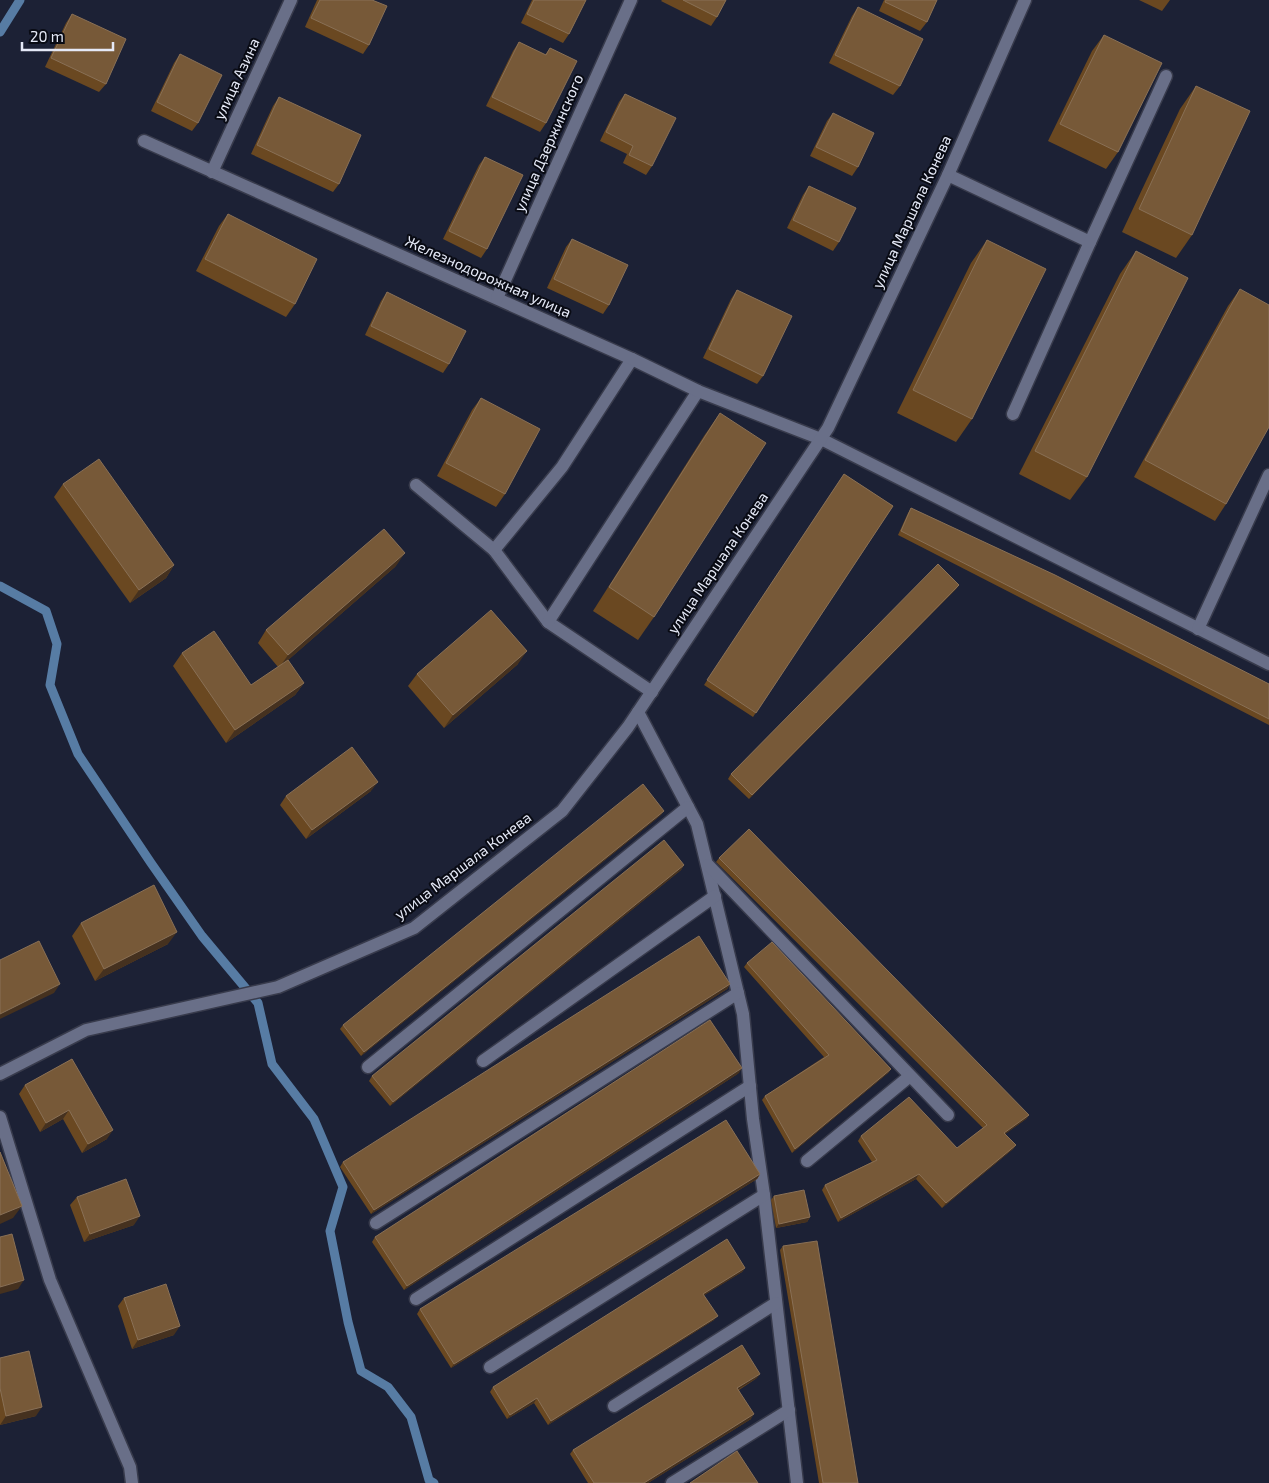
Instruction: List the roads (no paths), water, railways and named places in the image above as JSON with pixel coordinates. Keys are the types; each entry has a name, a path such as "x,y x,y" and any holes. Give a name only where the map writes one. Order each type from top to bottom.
{"street":[{"name":"улица Азина","path":"212,172 291,0"},
{"name":"улица Дзержинского","path":"497,298 631,0"},
{"name":"улица Маршала Конева","path":"0,1074 86,1030 278,987 414,928 562,811 628,727 828,428 948,175 1025,0"},
{"path":"1013,414 1166,76"},
{"name":"Железнодорожная улица","path":"144,140 632,359 698,391 821,439 1269,664"},
{"path":"948,175 1090,242"},
{"path":"494,550 562,467 632,359"},
{"path":"548,622 698,391"},
{"path":"1198,628 1269,475"},
{"path":"416,485 494,550 548,622 652,692"},
{"path":"638,712 697,824 743,1014 753,1119 764,1194 797,1483"},
{"path":"368,1067 688,807"},
{"path":"706,863 948,1115"},
{"path":"483,1061 714,896"},
{"path":"376,1223 738,993"},
{"path":"807,1161 910,1076"},
{"path":"416,1299 750,1086"},
{"path":"0,1117 50,1280 130,1467 132,1483"},
{"path":"490,1366 764,1194"},
{"path":"614,1406 776,1302"},
{"path":"672,1483 789,1410"}],"waterway":[{"path":"0,32 20,0"},
{"path":"0,586 46,611 57,644 50,685 78,754 202,936 258,1003 272,1064 314,1119 343,1187 330,1231 348,1322 361,1371 388,1387 411,1417 429,1480 434,1483"}]}
